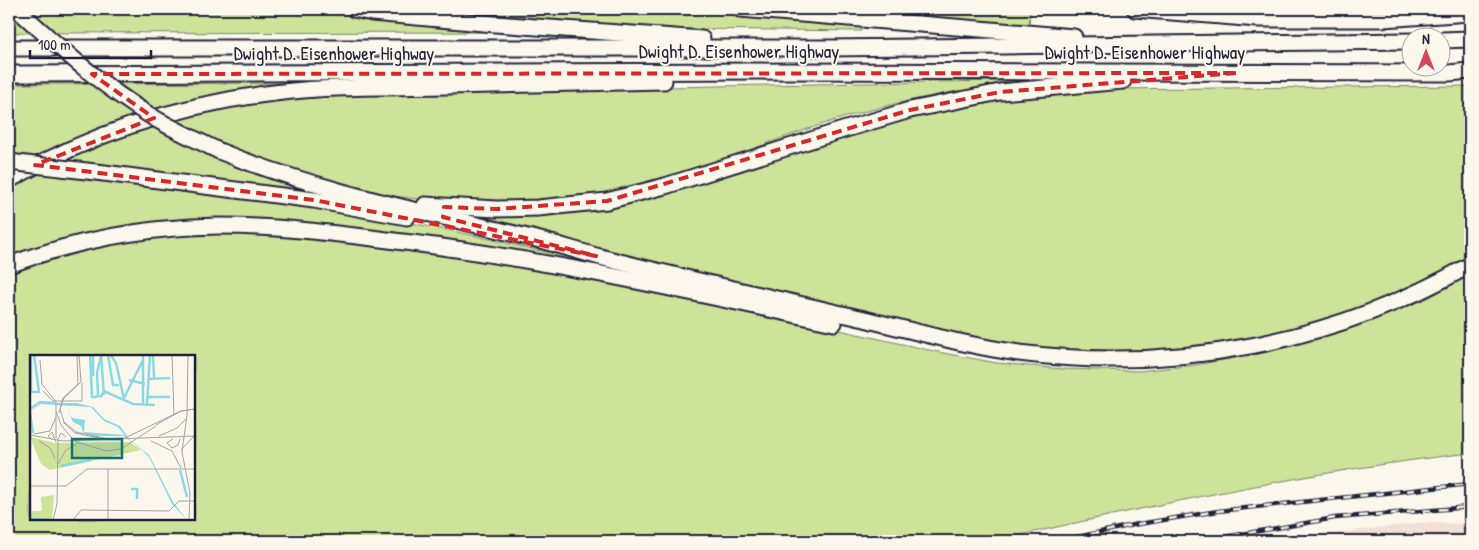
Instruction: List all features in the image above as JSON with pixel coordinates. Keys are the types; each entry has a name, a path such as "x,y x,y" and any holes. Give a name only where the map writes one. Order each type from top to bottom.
{"highway":[{"path":"17,9 74,60 121,96 155,118 219,151 292,178 330,189 544,241 596,256"},
{"path":"354,9 494,24 828,48"},
{"path":"740,9 1165,45"},
{"path":"1135,9 1258,19 1383,19 1470,13"},
{"path":"1452,40 1470,39"},
{"name":"Dwight D. Eisenhower Highway","path":"9,48 828,48 1402,41"},
{"path":"9,180 73,147 133,124 197,106 257,95 333,88 731,80 790,70"},
{"name":"Dwight D. Eisenhower Highway","path":"9,74 790,70 1236,73 1449,73 1470,71"},
{"path":"391,203 497,210 607,201 666,186 910,110 1000,92 1236,73"},
{"path":"9,162 314,200 398,215 596,256 985,348 1057,357 1106,359 1166,358 1226,351 1283,340 1341,323 1376,310 1424,290 1470,265"},
{"path":"9,265 74,245 143,232 221,226 306,231 434,246 557,265 927,343 1003,357 1022,360 1057,357"}],"highlighted area":[{"path":"1236,73 1000,92 910,110 607,201 497,209 444,207 443,217 596,256 314,200 35,165 154,118 92,74"}],"shaded area":[{"path":"1418,523 1470,524 1470,541 1272,541"}],"green space":[{"path":"9,9 330,9 377,17 532,32 9,33"},
{"path":"392,9 681,9 862,25 861,31 686,29"},
{"path":"770,9 1024,9 1030,10 1029,27"},
{"path":"1011,81 1011,83 923,98 857,114 688,172 634,186 566,198 497,203 428,200 362,190 269,164 206,137 173,120 246,102 327,94"},
{"path":"329,83 239,92 35,159 9,156 9,84"},
{"path":"1470,86 1470,258 1390,298 1339,317 1270,335 1199,348 1127,353 1091,353 1055,351 980,340 455,215 500,216 599,208 652,197 691,186 819,140 974,102 1096,89"},
{"path":"149,125 235,167 301,190 301,194 55,161"},
{"path":"37,173 118,180 356,212 472,235 671,281 228,222 9,260 9,185"},
{"path":"233,232 342,240 522,265 772,315 938,352 997,363 1063,369 1139,371 1195,365 1264,353 1344,331 1424,300 1470,275 1470,453 1350,469 1290,480 994,541 9,541 9,270 34,260 140,236"}],"railway":[{"path":"1059,541 1133,525 1218,511 1470,484"},
{"path":"1201,541 1335,518 1470,507"}]}
